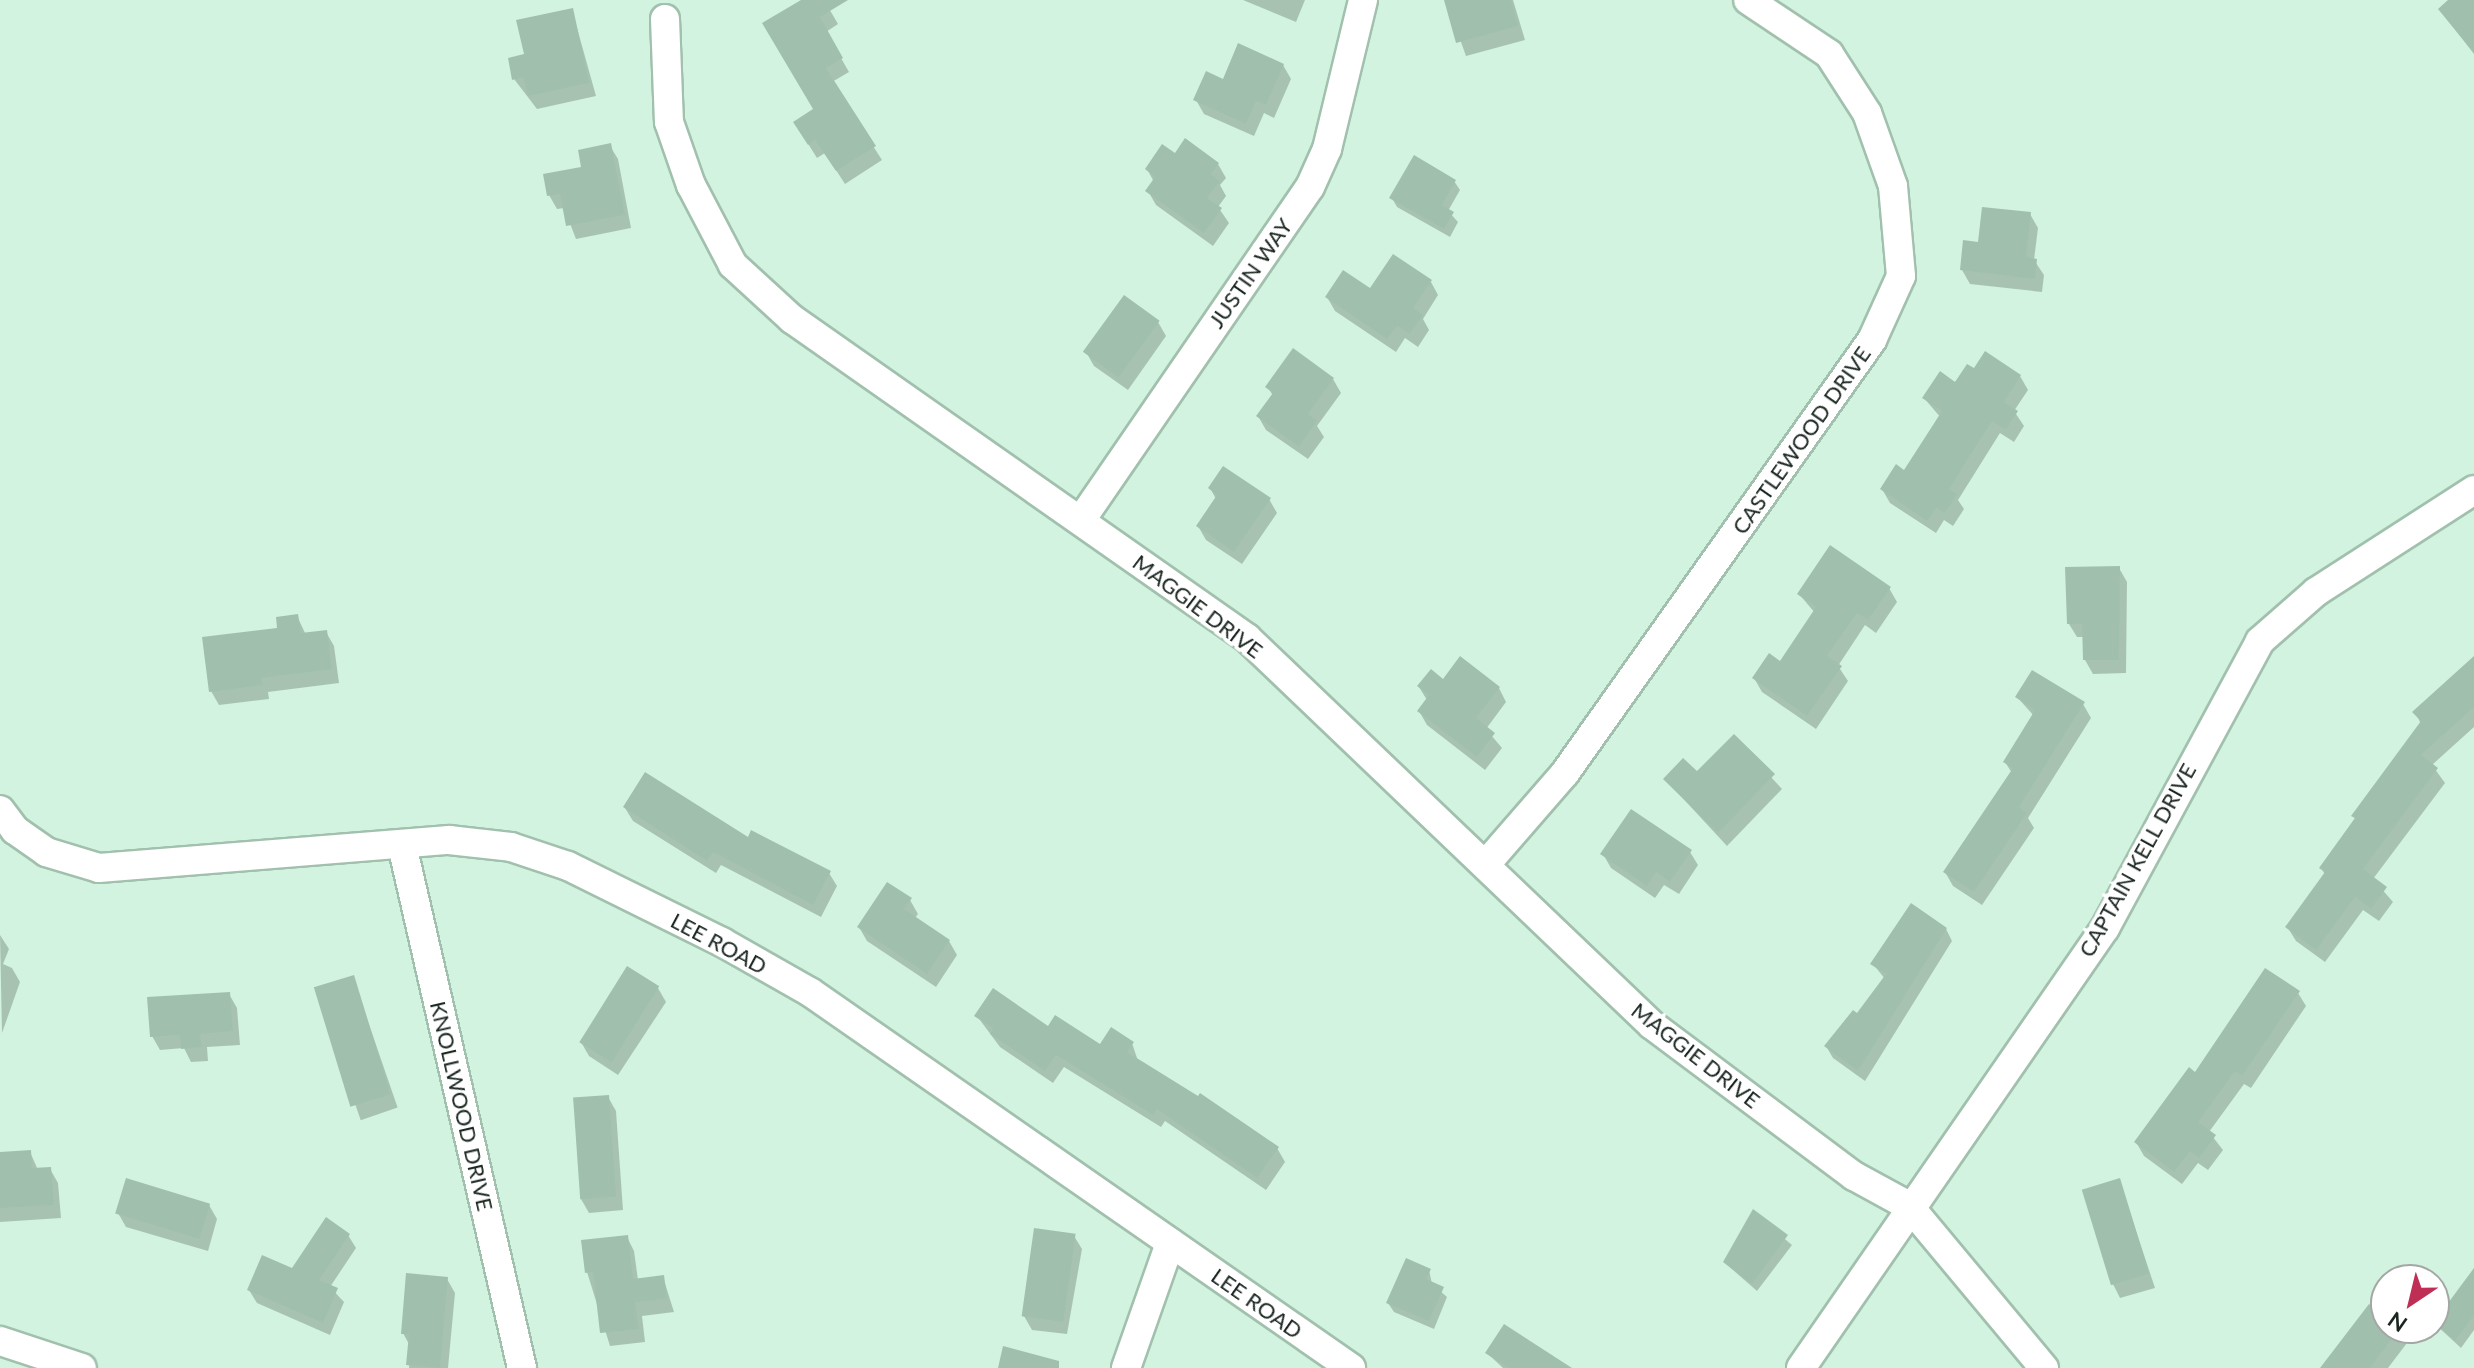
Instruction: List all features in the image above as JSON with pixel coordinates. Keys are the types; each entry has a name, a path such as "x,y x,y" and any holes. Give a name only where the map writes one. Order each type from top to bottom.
{"street":[{"name":"JUSTIN WAY","path":"1081,520 1310,187 1327,149 1363,0"},
{"name":"CASTLEWOOD DRIVE","path":"1486,864 1565,773 1863,353 1901,276 1893,186 1867,113 1829,54 1748,0"},
{"name":"MAGGIE DRIVE","path":"665,19 669,122 691,185 733,265 792,319 1247,638 1652,1025 1854,1176 1909,1206"},
{"name":"CAPTAIN KELL DRIVE","path":"1801,1368 1909,1206 2105,928 2260,641 2316,592 2474,490"},
{"name":"LEE ROAD","path":"0,810 15,830 46,852 99,868 449,840 511,847 568,866 722,942 810,992 1351,1368"},
{"name":"KNOLLWOOD DRIVE","path":"402,845 522,1368"},
{"path":"1909,1206 2044,1368"},
{"path":"1126,1368 1170,1243"},
{"path":"0,1341 82,1368"}],"building":[{"path":"801,0 848,0 820,17 843,58 826,68 876,146 836,171 815,140 808,145 793,122 813,109 762,23"},
{"path":"1444,0 1511,0 1518,26 1456,43"},
{"path":"2448,0 2474,0 2474,53 2438,9"},
{"path":"573,8 589,83 528,96 523,77 512,80 508,58 524,54 516,20"},
{"path":"1238,43 1284,64 1266,105 1256,101 1246,124 1193,100 1206,71 1223,79"},
{"path":"1185,138 1219,163 1211,174 1220,181 1207,198 1222,208 1204,233 1145,191 1155,177 1145,169 1162,144 1175,153"},
{"path":"611,143 625,215 566,226 560,194 547,196 543,174 581,167 578,150"},
{"path":"1414,155 1456,180 1442,205 1454,212 1444,229 1389,198"},
{"path":"1982,207 2031,212 2026,257 2037,259 2035,279 1960,270 1963,240 1978,242"},
{"path":"1393,254 1432,280 1413,308 1423,315 1410,334 1397,326 1387,339 1325,297 1343,270 1370,288"},
{"path":"1124,295 1160,321 1118,377 1083,352"},
{"path":"1293,348 1334,378 1308,414 1317,421 1299,447 1256,416 1273,393 1265,387"},
{"path":"1985,351 2021,375 2004,402 2018,411 2006,430 1992,421 1949,489 1957,494 1945,513 1936,508 1927,521 1880,489 1896,464 1904,470 1942,411 1922,398 1940,371 1955,382 1967,364 1974,368"},
{"path":"1223,466 1271,498 1234,552 1196,526 1217,495 1208,488"},
{"path":"1830,545 1891,587 1868,620 1857,613 1827,656 1842,666 1807,716 1752,678 1769,653 1780,661 1816,607 1797,594"},
{"path":"2120,566 2119,660 2083,660 2082,624 2067,624 2065,567"},
{"path":"298,614 301,633 327,630 332,669 261,678 263,685 209,692 202,637 277,628 276,617"},
{"path":"1460,656 1500,687 1476,718 1495,733 1477,757 1417,711 1429,695 1417,686 1431,669 1443,679"},
{"path":"2474,656 2474,707 2421,755 2438,768 2363,869 2387,887 2371,909 2355,897 2316,950 2285,927 2325,872 2319,868 2355,818 2351,816 2421,721 2412,712"},
{"path":"2032,670 2085,702 2019,807 2027,813 1974,892 1943,872 2013,768 2003,762 2035,710 2015,697"},
{"path":"1734,734 1775,774 1718,833 1663,779 1683,758 1697,771"},
{"path":"645,772 748,837 751,830 831,871 813,905 713,852 707,861 623,807"},
{"path":"1631,809 1692,850 1670,882 1656,872 1647,886 1600,854"},
{"path":"887,882 912,898 904,909 950,940 927,974 857,927"},
{"path":"1911,903 1947,928 1858,1071 1824,1046 1853,1010 1857,1013 1886,974 1870,964"},
{"path":"627,966 659,986 612,1062 579,1042"},
{"path":"2265,968 2300,991 2242,1076 2235,1071 2198,1122 2216,1135 2199,1158 2190,1151 2174,1172 2134,1142 2189,1067 2195,1072"},
{"path":"354,975 391,1095 350,1107 314,987"},
{"path":"993,988 1048,1026 1055,1015 1100,1044 1111,1027 1134,1042 1127,1052 1198,1096 1200,1093 1279,1147 1257,1178 1157,1109 1153,1115 1056,1055 1045,1071 990,1034 993,1028 974,1016"},
{"path":"230,992 233,1031 200,1034 202,1047 181,1049 180,1035 150,1037 147,997"},
{"path":"609,1095 616,1197 580,1199 573,1098"},
{"path":"31,1150 32,1168 51,1167 54,1205 0,1208 0,1152"},
{"path":"126,1178 210,1204 199,1239 115,1213"},
{"path":"2120,1178 2149,1274 2111,1285 2082,1190"},
{"path":"1753,1209 1788,1235 1752,1284 1723,1262"},
{"path":"326,1217 350,1234 319,1280 338,1288 323,1323 247,1290 262,1255 292,1268"},
{"path":"1034,1228 1076,1234 1063,1322 1022,1316"},
{"path":"628,1235 633,1279 664,1275 667,1299 635,1302 639,1329 600,1333 593,1272 585,1273 581,1240"},
{"path":"1406,1258 1431,1269 1426,1279 1444,1287 1429,1321 1386,1303"},
{"path":"2474,1268 2474,1315 2455,1341 2450,1336 2450,1300"},
{"path":"406,1273 448,1277 440,1368 406,1365 409,1334 401,1334"},
{"path":"2369,1304 2370,1344 2388,1344 2370,1368 2320,1368"},
{"path":"1504,1324 1572,1368 1509,1368 1485,1353"},
{"path":"1003,1346 1059,1361 1059,1368 998,1368"}]}
